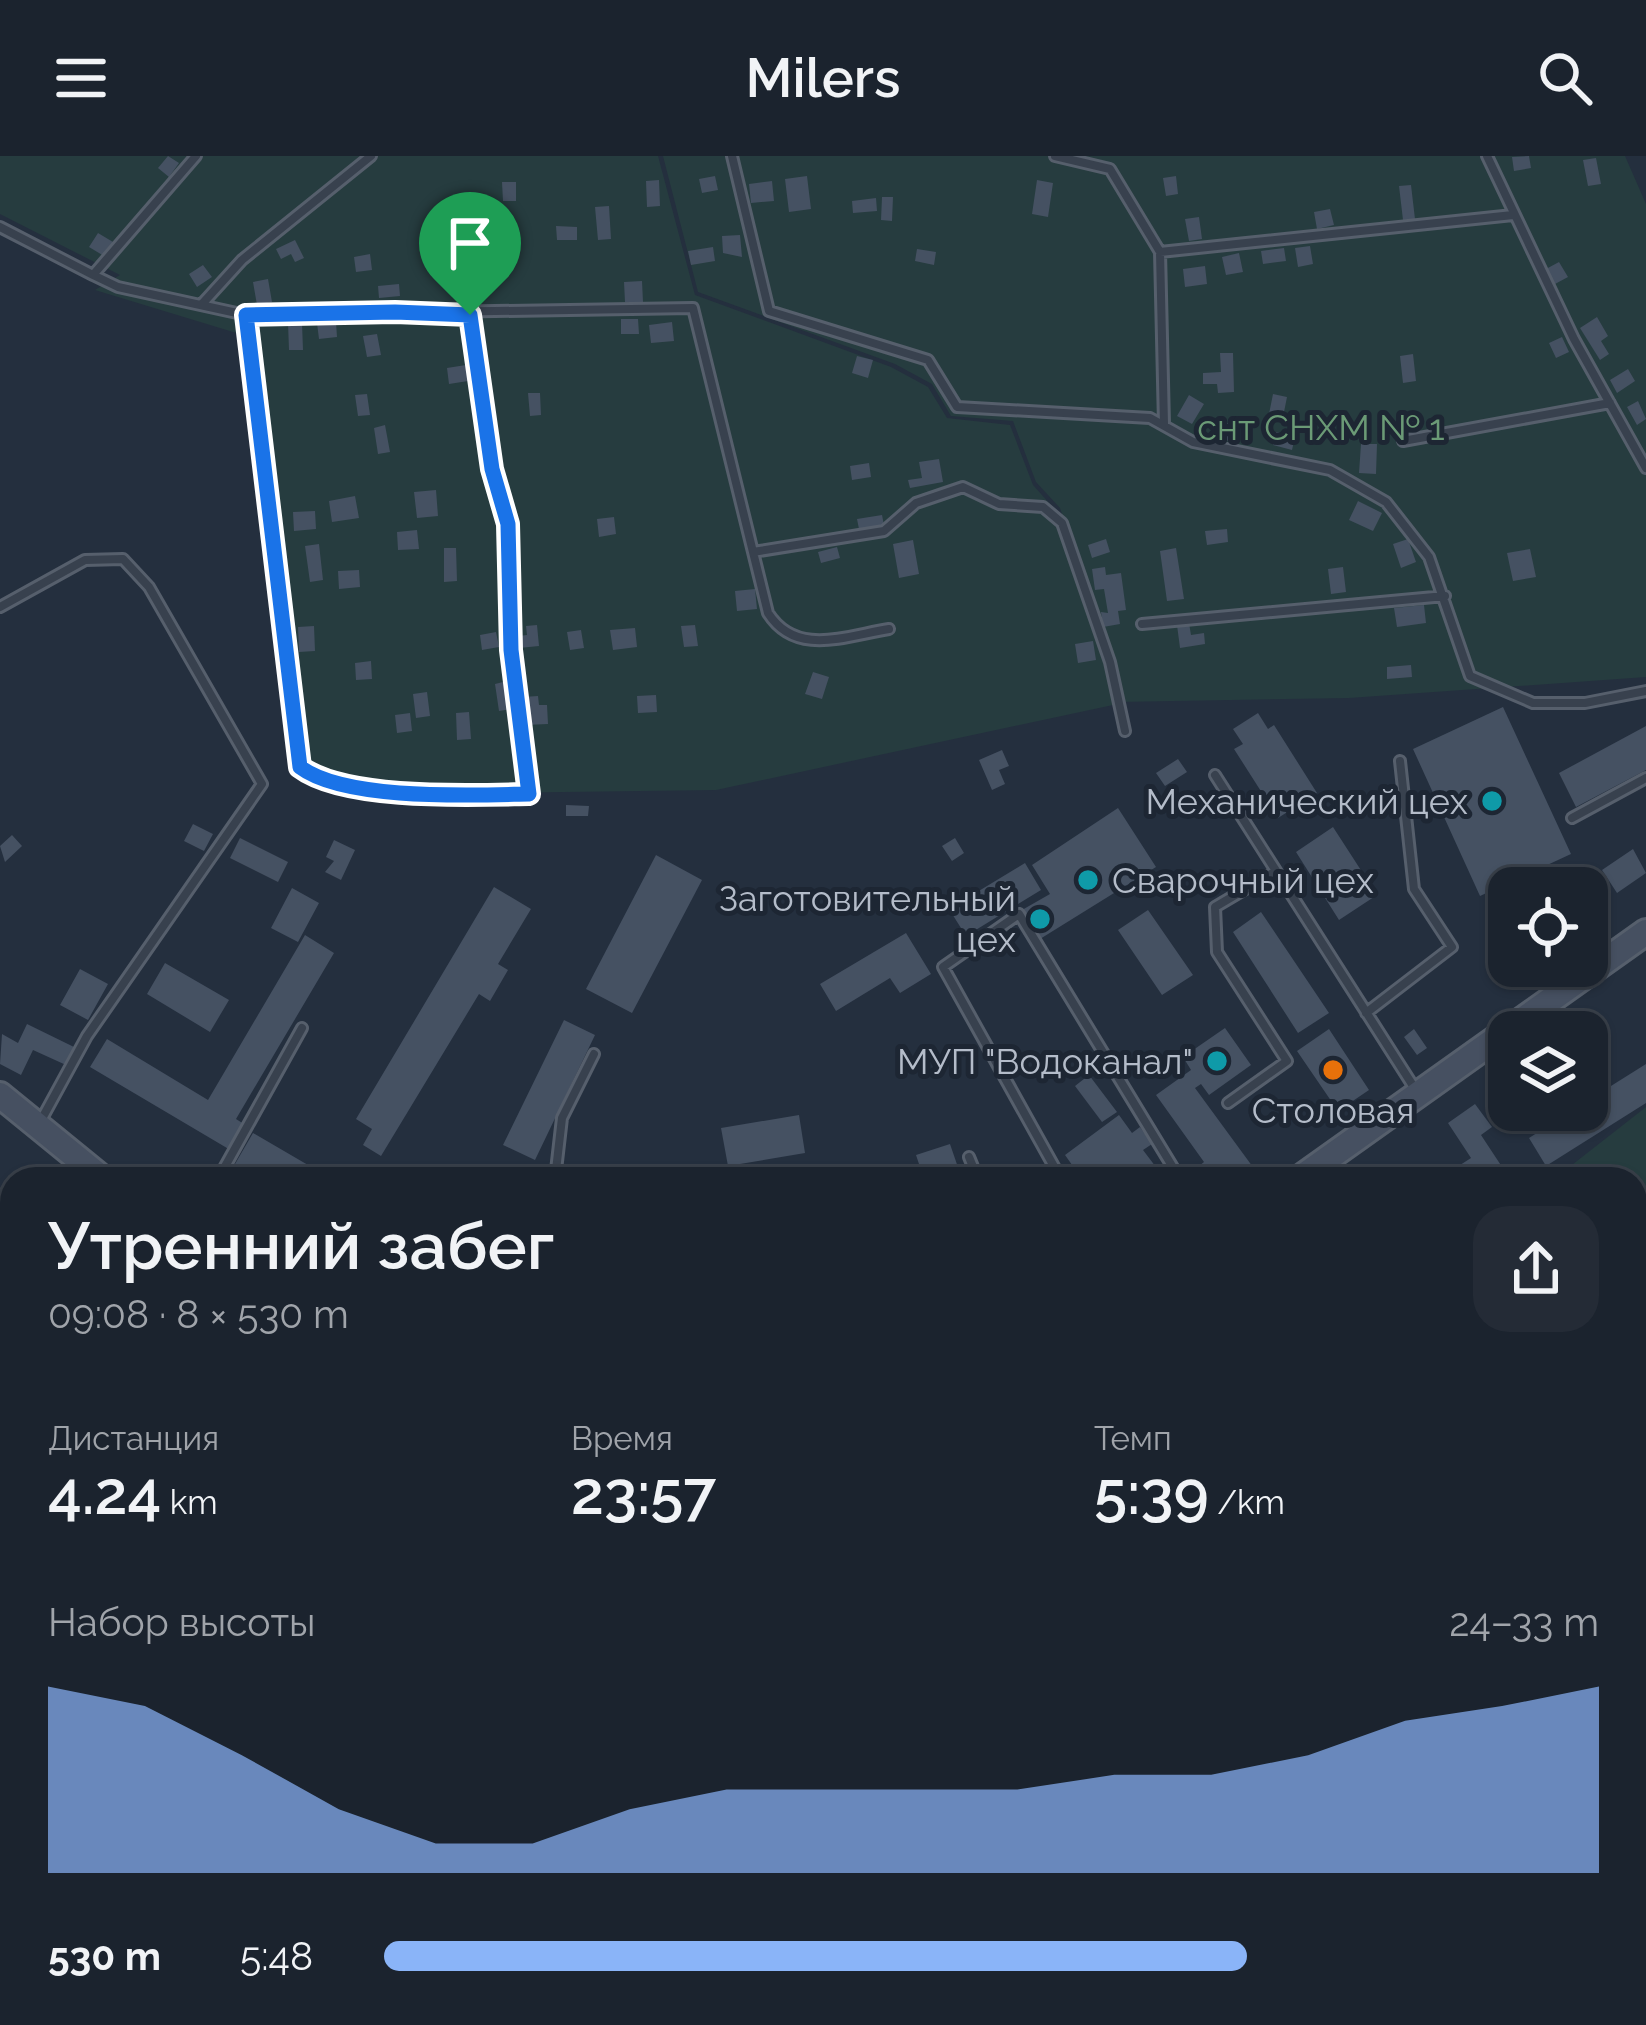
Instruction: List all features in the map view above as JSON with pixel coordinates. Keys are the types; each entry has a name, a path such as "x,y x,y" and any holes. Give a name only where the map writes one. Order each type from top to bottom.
{"main road":[{"path":"1316,1167 1646,932"},
{"path":"0,1095 89,1167"}],"lane":[{"path":"93,274 196,156"},
{"path":"201,305 242,260 371,156"},
{"path":"732,156 770,311 928,361 957,407 1060,409 1150,418 1193,442 1330,470 1386,502 1430,557 1470,676 1533,703 1585,703 1646,691"},
{"path":"1055,156 1110,169 1160,252 1164,425"},
{"path":"1487,156 1513,215 1646,468"},
{"path":"1160,252 1513,215"},
{"path":"0,227 118,286 246,315 693,308 768,613 781,633 800,642 890,629"},
{"path":"246,315 300,767 323,778 428,796 529,794 511,650 508,524 492,469 470,315"},
{"path":"1402,441 1610,403"},
{"path":"753,552 884,531 916,503 963,487 999,504 1043,507 1062,523 1110,662 1125,731"},
{"path":"0,607 85,560 123,560 149,587 262,784 87,1036 38,1125"},
{"path":"1142,624 1445,596"},
{"path":"1366,1013 1452,947 1414,889 1400,761"},
{"path":"1215,775 1418,1093"},
{"path":"1572,818 1646,778"},
{"path":"1228,1103 1287,1060 1217,952 1215,907 1276,871"},
{"path":"1054,1167 944,967 1019,914 1173,1167"},
{"path":"225,1167 302,1028"},
{"path":"556,1167 562,1118 595,1054"},
{"path":"969,1157 973,1167"}],"green space":[{"name":"снт СНХМ № 1","path":"0,156 658,156 695,295 891,367 928,387 947,418 1010,425 1033,485 1058,513 1086,584 1060,508 1036,482 1013,421 951,416 932,384 895,364 698,292 663,156 1625,156 1646,204 1646,677 1349,698 1117,702 1098,634 1113,705 716,790 495,793 311,782 296,773 243,335 95,290 120,275 0,214"},
{"path":"1646,1107 1646,1167 1569,1167"}],"building":[{"path":"168,156 179,163 169,177 158,168"},
{"path":"1529,156 1531,168 1514,171 1512,157"},
{"path":"1596,158 1601,184 1588,186 1583,160"},
{"path":"715,176 718,190 702,193 699,179"},
{"path":"807,176 811,209 789,212 785,179"},
{"path":"1176,176 1178,194 1166,196 1163,178"},
{"path":"659,180 660,206 647,207 646,181"},
{"path":"1037,180 1053,183 1048,217 1032,214"},
{"path":"772,181 774,201 751,203 749,184"},
{"path":"502,182 516,182 516,201 503,201"},
{"path":"1411,185 1415,219 1403,220 1399,186"},
{"path":"882,197 893,197 892,221 881,220"},
{"path":"467,198 472,217 458,220 454,201"},
{"path":"876,198 877,211 853,213 852,201"},
{"path":"609,206 611,239 598,240 595,207"},
{"path":"1330,209 1334,225 1317,229 1314,212"},
{"path":"1199,217 1202,239 1189,241 1185,219"},
{"path":"556,226 577,227 577,240 557,240"},
{"path":"98,233 113,242 104,256 89,247"},
{"path":"740,235 742,257 723,253 722,236"},
{"path":"295,240 304,258 295,262 291,254 281,259 276,249"},
{"path":"1310,246 1313,264 1298,267 1295,248"},
{"path":"713,247 715,261 691,265 688,251"},
{"path":"1284,248 1286,261 1263,264 1261,251"},
{"path":"917,249 936,252 934,265 915,261"},
{"path":"1239,253 1243,272 1226,275 1222,257"},
{"path":"370,254 372,270 356,272 354,257"},
{"path":"1559,262 1568,277 1555,284 1546,269"},
{"path":"203,265 212,277 197,287 189,274"},
{"path":"1205,266 1207,284 1185,287 1183,269"},
{"path":"268,279 272,302 257,305 253,282"},
{"path":"642,281 643,302 625,302 624,282"},
{"path":"399,284 400,296 379,298 378,286"},
{"path":"1597,317 1608,336 1601,341 1609,354 1600,360 1580,328"},
{"path":"621,319 638,319 639,334 621,334"},
{"path":"336,322 337,337 319,339 317,323"},
{"path":"672,322 674,341 651,343 649,325"},
{"path":"288,323 302,323 303,350 289,350"},
{"path":"377,334 381,355 367,357 363,336"},
{"path":"1562,337 1569,352 1556,358 1549,343"},
{"path":"1220,353 1233,353 1234,392 1218,393 1217,384 1203,384 1203,373 1221,372"},
{"path":"1413,354 1416,381 1403,383 1400,356"},
{"path":"857,356 873,360 868,378 852,373"},
{"path":"466,365 468,381 449,384 447,368"},
{"path":"1628,369 1635,381 1617,393 1610,380"},
{"path":"528,393 540,393 541,415 530,416"},
{"path":"367,394 370,415 358,416 355,395"},
{"path":"1273,394 1287,397 1283,417 1269,414"},
{"path":"1189,395 1204,404 1192,424 1177,416"},
{"path":"1638,401 1646,419 1637,425 1627,407"},
{"path":"1238,423 1238,440 1218,441 1217,424"},
{"path":"385,425 390,452 378,454 374,428"},
{"path":"1276,432 1295,437 1292,450 1273,445"},
{"path":"1361,444 1377,444 1376,474 1359,473"},
{"path":"939,459 943,482 910,488 908,480 922,478 919,462"},
{"path":"869,463 871,477 852,480 850,466"},
{"path":"436,490 438,516 417,518 414,492"},
{"path":"355,496 359,518 332,522 329,501"},
{"path":"1358,501 1382,513 1373,531 1349,520"},
{"path":"315,511 316,529 294,531 293,512"},
{"path":"882,515 884,525 859,529 857,519"},
{"path":"614,517 616,534 599,537 597,519"},
{"path":"1227,529 1228,542 1207,545 1205,531"},
{"path":"417,530 419,549 398,550 397,532"},
{"path":"1106,539 1110,552 1092,558 1088,545"},
{"path":"1408,539 1416,562 1401,568 1393,544"},
{"path":"913,540 919,574 899,578 893,544"},
{"path":"319,544 323,580 310,582 305,546"},
{"path":"837,547 840,558 821,563 818,552"},
{"path":"444,548 456,548 457,581 444,582"},
{"path":"1176,548 1184,599 1167,601 1160,551"},
{"path":"1530,549 1536,577 1513,581 1507,553"},
{"path":"1105,567 1106,575 1121,573 1126,610 1118,611 1120,624 1103,627 1101,612 1108,613 1104,589 1095,590 1092,569"},
{"path":"1343,567 1346,592 1331,594 1328,569"},
{"path":"359,570 360,587 339,589 338,571"},
{"path":"755,589 757,609 737,611 735,591"},
{"path":"1424,605 1426,623 1397,627 1394,608"},
{"path":"1189,623 1191,635 1204,633 1205,644 1180,648 1177,625"},
{"path":"537,625 539,646 519,648 518,636 527,635 526,626"},
{"path":"695,625 698,646 684,647 681,626"},
{"path":"314,626 315,651 299,652 298,627"},
{"path":"635,628 637,647 613,650 610,630"},
{"path":"581,630 584,648 570,650 567,632"},
{"path":"496,632 499,647 482,650 480,635"},
{"path":"1093,641 1096,660 1078,663 1075,644"},
{"path":"371,661 372,679 356,680 355,663"},
{"path":"1411,665 1412,677 1387,679 1387,667"},
{"path":"813,672 829,677 822,699 805,694"},
{"path":"507,681 512,709 499,711 495,684"},
{"path":"427,692 430,716 416,718 413,694"},
{"path":"656,695 657,712 638,713 637,696"},
{"path":"538,696 539,705 547,705 548,724 525,725 523,697"},
{"name":"Механический цех","path":"1503,707 1571,854 1543,867 1488,867 1488,892 1480,896 1413,749"},
{"path":"469,712 471,739 457,740 456,713"},
{"path":"410,713 412,731 397,733 395,715"},
{"path":"1258,713 1268,729 1274,725 1317,793 1278,818 1234,749 1243,744 1233,729"},
{"path":"1646,726 1646,770 1576,807 1559,773"},
{"path":"1002,750 1009,766 999,770 1005,784 992,790 979,760"},
{"path":"1178,759 1187,772 1165,786 1156,773"},
{"path":"566,805 589,806 588,816 566,816"},
{"name":"Сварочный цех","path":"1118,808 1156,867 1040,939 1022,910 1050,894 1032,865"},
{"path":"193,824 213,834 204,851 184,841"},
{"path":"1333,827 1377,895 1339,920 1296,852"},
{"path":"12,835 22,846 5,862 0,846"},
{"path":"240,838 288,862 278,882 230,858"},
{"path":"955,838 964,853 952,861 942,846"},
{"path":"334,840 355,850 341,880 325,872 334,861 326,857"},
{"path":"1633,849 1646,873 1617,893 1606,867"},
{"path":"656,855 702,880 632,1013 586,989"},
{"path":"1025,863 1041,890 966,936 949,909"},
{"path":"494,887 531,909 498,964 508,970 490,1001 479,994 381,1156 363,1145 372,1129 356,1119"},
{"path":"292,888 319,903 298,942 271,928"},
{"path":"1148,910 1193,975 1162,995 1118,930"},
{"path":"1261,912 1329,1013 1298,1033 1233,932"},
{"path":"906,933 931,974 900,993 890,978 836,1011 820,984"},
{"path":"305,935 334,953 236,1119 247,1126 232,1151 90,1067 107,1039 208,1100"},
{"path":"165,963 229,1000 210,1032 147,994"},
{"path":"80,969 108,984 88,1020 60,1005"},
{"path":"564,1020 595,1035 535,1160 503,1145"},
{"path":"27,1024 74,1047 66,1065 33,1050 21,1075 0,1064 2,1034 18,1043"},
{"path":"1225,1028 1251,1065 1209,1095 1201,1084 1195,1088 1253,1167 1198,1167 1204,1162 1156,1095 1191,1070 1183,1057"},
{"name":"Столовая","path":"1329,1029 1369,1090 1338,1111 1297,1051"},
{"path":"1414,1029 1427,1048 1417,1055 1404,1037"},
{"path":"1646,1064 1646,1103 1608,1127 1608,1088"},
{"path":"1089,1075 1117,1112 1102,1122 1075,1086"},
{"path":"1475,1104 1488,1122 1488,1130 1481,1135 1502,1167 1457,1167 1471,1158 1448,1123"},
{"path":"799,1115 805,1153 728,1166 721,1128"},
{"path":"1119,1115 1132,1133 1140,1127 1152,1144 1143,1150 1156,1167 1074,1167 1065,1155"},
{"path":"1540,1131 1602,1131 1546,1166 1529,1138"},
{"path":"253,1133 311,1167 240,1167 235,1164"},
{"path":"950,1144 958,1167 920,1167 916,1155"}],"place":[{"name":"Механический цех","path":"1492,801"},
{"name":"Сварочный цех","path":"1088,880"},
{"name":"Заготовительный цех","path":"1040,919"},
{"name":"МУП \"Водоканал\"","path":"1217,1061"},
{"name":"Столовая","path":"1333,1070"}],"route":[{"path":"246,315 470,315 492,469 508,524 511,650 529,794 428,796 312,775 300,767 298,758 246,315"}]}
